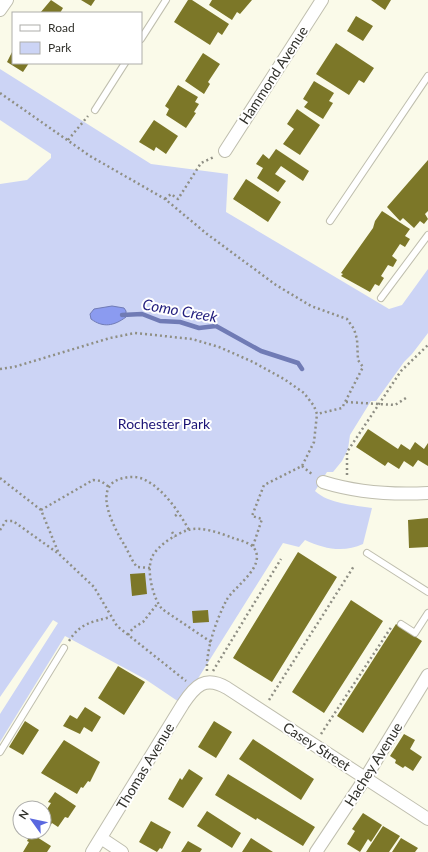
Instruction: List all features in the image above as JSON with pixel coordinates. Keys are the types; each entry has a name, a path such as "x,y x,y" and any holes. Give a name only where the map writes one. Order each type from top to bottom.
{"street":[{"path":"0,10 7,0"},
{"name":"Hammond Avenue","path":"225,151 322,0"},
{"path":"323,482 344,489 371,493 428,493"},
{"name":"Hachey Avenue","path":"316,852 366,778 428,675"},
{"name":"Casey Street","path":"202,684 211,682 222,685 428,819"},
{"name":"Thomas Avenue","path":"92,852 183,704 191,692 202,684"},
{"path":"101,838 122,852"}],"lane":[{"path":"142,37 166,0"},
{"path":"95,110 124,64"},
{"path":"330,221 428,76"},
{"path":"381,298 428,235"},
{"path":"367,553 428,592"},
{"path":"401,624 415,633 428,613"},
{"path":"0,752 64,648"}],"path":[{"path":"0,93 90,156 165,199 207,234 276,285 311,306 347,319 354,329 357,339 358,360 363,367 342,408 317,414"},
{"path":"68,140 83,120 95,110"},
{"path":"165,199 171,194 178,199 201,163"},
{"path":"0,369 14,367 123,335 135,333 192,339 219,347 253,362 284,379 304,393 314,406 317,414 314,442 302,466 271,480 261,488 252,516 262,519 253,546"},
{"path":"347,478 347,452 401,371 428,345"},
{"path":"346,402 395,405 406,398"},
{"path":"150,568 138,567 112,524 107,498 109,487 118,480 132,477 148,481 179,513 189,530"},
{"path":"0,478 41,510 60,554"},
{"path":"41,510 93,480 101,481 109,487"},
{"path":"158,496 162,494"},
{"path":"175,516 179,513"},
{"path":"0,530 6,521 13,521 60,554 94,587 117,626 186,681"},
{"path":"207,672 206,660 211,642 230,594 244,581 254,568 256,552 253,546 214,532 198,529 189,530 175,537 157,551 152,557 150,568 153,590 162,609 211,642"},
{"path":"172,532 175,537"},
{"path":"213,671 281,559"},
{"path":"268,702 354,566"},
{"path":"128,635 133,628 143,622 158,603"},
{"path":"64,648 75,630 87,624 111,617"},
{"path":"314,744 395,621 401,624"}],"green space":[{"name":"Rochester Park","path":"0,69 151,164 228,174 226,212 389,309 402,305 428,269 428,333 404,362 376,401 371,401 350,435 348,449 342,461 333,472 327,472 315,491 327,499 350,505 372,508 363,544 356,547 334,549 319,546 305,540 299,547 283,543 182,704 145,679 65,636 0,742 0,714 58,623 53,620 0,697 0,184 27,180 51,158 51,154 0,120"}],"water":[{"path":"112,306 124,308 126,311 126,317 108,325 100,324 91,319 90,314 94,309"}],"building":[{"path":"51,0 63,8 61,12 41,12"},
{"path":"81,0 95,0 91,6"},
{"path":"188,0 192,0 229,24 222,35 218,32 210,45 174,22"},
{"path":"212,0 252,0 240,14 237,12 232,20 209,5"},
{"path":"371,0 391,0 385,10"},
{"path":"356,16 373,26 363,41 347,31"},
{"path":"336,43 374,68 364,83 359,80 349,95 316,74"},
{"path":"12,52 12,64 28,64 23,72 7,62"},
{"path":"203,53 220,64 208,82 210,84 204,94 185,81"},
{"path":"314,81 334,93 329,101 333,103 323,119 304,107 308,102 303,99"},
{"path":"178,85 198,97 195,102 199,104 194,112 196,113 186,128 166,115 169,109 165,106"},
{"path":"297,109 320,125 300,155 283,144 294,129 287,124"},
{"path":"154,120 178,136 166,154 156,147 154,151 139,142"},
{"path":"276,149 309,171 303,181 281,166 275,174 286,181 278,192 257,178 263,168 256,164 263,154 269,159"},
{"path":"428,160 428,211 425,214 428,219 424,224 420,221 414,228 403,218 400,221 387,207"},
{"path":"246,179 281,202 268,222 233,199"},
{"path":"382,211 410,229 405,236 410,239 405,247 400,244 392,256 397,260 393,267 388,265 381,276 384,278 379,286 375,284 370,292 341,276 343,274 341,273 373,228 375,221"},
{"path":"368,429 398,449 401,444 410,450 415,442 424,449 428,443 428,466 418,460 413,467 404,461 399,469 388,462 385,466 356,447"},
{"path":"428,518 428,547 409,548 408,520"},
{"path":"298,552 337,577 272,682 233,658"},
{"path":"145,573 147,594 132,596 130,574"},
{"path":"351,600 383,621 324,713 292,692"},
{"path":"208,610 209,622 193,623 192,611"},
{"path":"396,624 422,641 363,733 337,716"},
{"path":"118,666 145,682 124,715 98,698"},
{"path":"85,707 101,717 92,732 84,727 80,734 63,726 70,715 77,719"},
{"path":"25,721 39,730 23,755 9,747"},
{"path":"214,721 232,732 216,758 198,747"},
{"path":"404,734 415,740 410,749 422,757 413,771 405,766 403,768 395,763 396,760 390,756"},
{"path":"253,739 314,779 301,800 239,759"},
{"path":"64,740 100,762 90,782 88,781 83,788 81,787 77,794 41,773"},
{"path":"189,769 203,778 183,808 168,799 180,778 182,780"},
{"path":"228,774 315,827 303,846 215,795"},
{"path":"55,792 76,806 68,818 65,817 58,827 52,823 52,800 49,800"},
{"path":"207,811 241,833 232,848 197,826"},
{"path":"363,813 382,825 371,842 368,839 360,852 347,844 355,831 352,829"},
{"path":"151,821 171,832 162,849 160,848 157,852 139,842"},
{"path":"383,826 400,836 389,852 366,852"},
{"path":"251,838 273,852 242,852"},
{"path":"401,838 418,848 415,852 392,852"},
{"path":"42,840 51,846 47,852 23,852 29,842 27,841"},
{"path":"188,841 202,849 200,852 181,852"}],"waterway":[{"name":"Como Creek","path":"122,315 142,314 160,321 180,322 199,328 216,326 261,351 298,363 302,369"}]}
